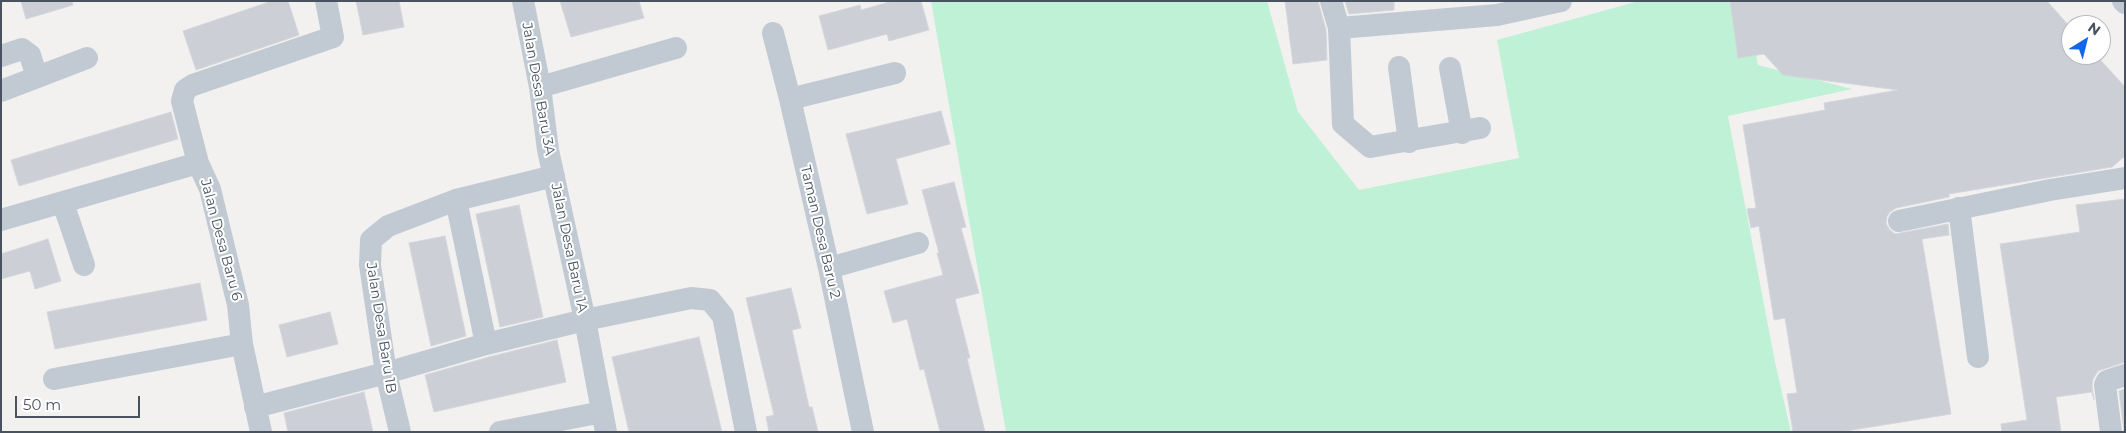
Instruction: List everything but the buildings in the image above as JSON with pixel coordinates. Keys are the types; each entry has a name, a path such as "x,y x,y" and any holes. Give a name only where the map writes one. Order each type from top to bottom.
{"street":[{"path":"198,163 182,101 184,90 193,85 333,37 326,1"},
{"name":"Jalan Desa Baru 3A","path":"523,1 540,86 548,150 554,176"},
{"path":"1331,1 1339,28 1343,124 1370,147 1409,142 1471,130 1450,68"},
{"path":"1339,28 1447,10 1497,15 1561,1"},
{"name":"Taman Desa Baru 2","path":"773,33 829,268 863,432"},
{"path":"540,86 676,48"},
{"path":"1,56 22,49 30,55 37,77"},
{"path":"1,91 87,58"},
{"path":"1399,67 1409,142"},
{"path":"790,99 895,73"},
{"name":"Jalan Desa Baru 6","path":"1,220 198,163 210,189 238,305 242,344 260,432"},
{"name":"Jalan Desa Baru 1B","path":"400,432 386,373 370,265 371,240 388,226 456,200 554,176"},
{"name":"Jalan Desa Baru 1A","path":"554,176 585,320 604,422"},
{"path":"1899,221 2050,190 2125,178"},
{"path":"456,200 486,344"},
{"path":"63,203 84,265"},
{"path":"1959,208 1978,357"},
{"path":"829,268 918,243"},
{"path":"255,406 386,373 486,344 585,320 691,298 710,300 724,316 746,432"},
{"path":"54,379 242,344"},
{"path":"2111,432 2104,385 2107,381 2125,375"},
{"path":"500,432 604,422"}],"green space":[{"path":"931,1 1267,1 1298,112 1359,190 1519,158 1497,40 1639,1 1746,1 1758,65 1852,89 1728,116 1775,362 1791,432 1006,432"}]}
